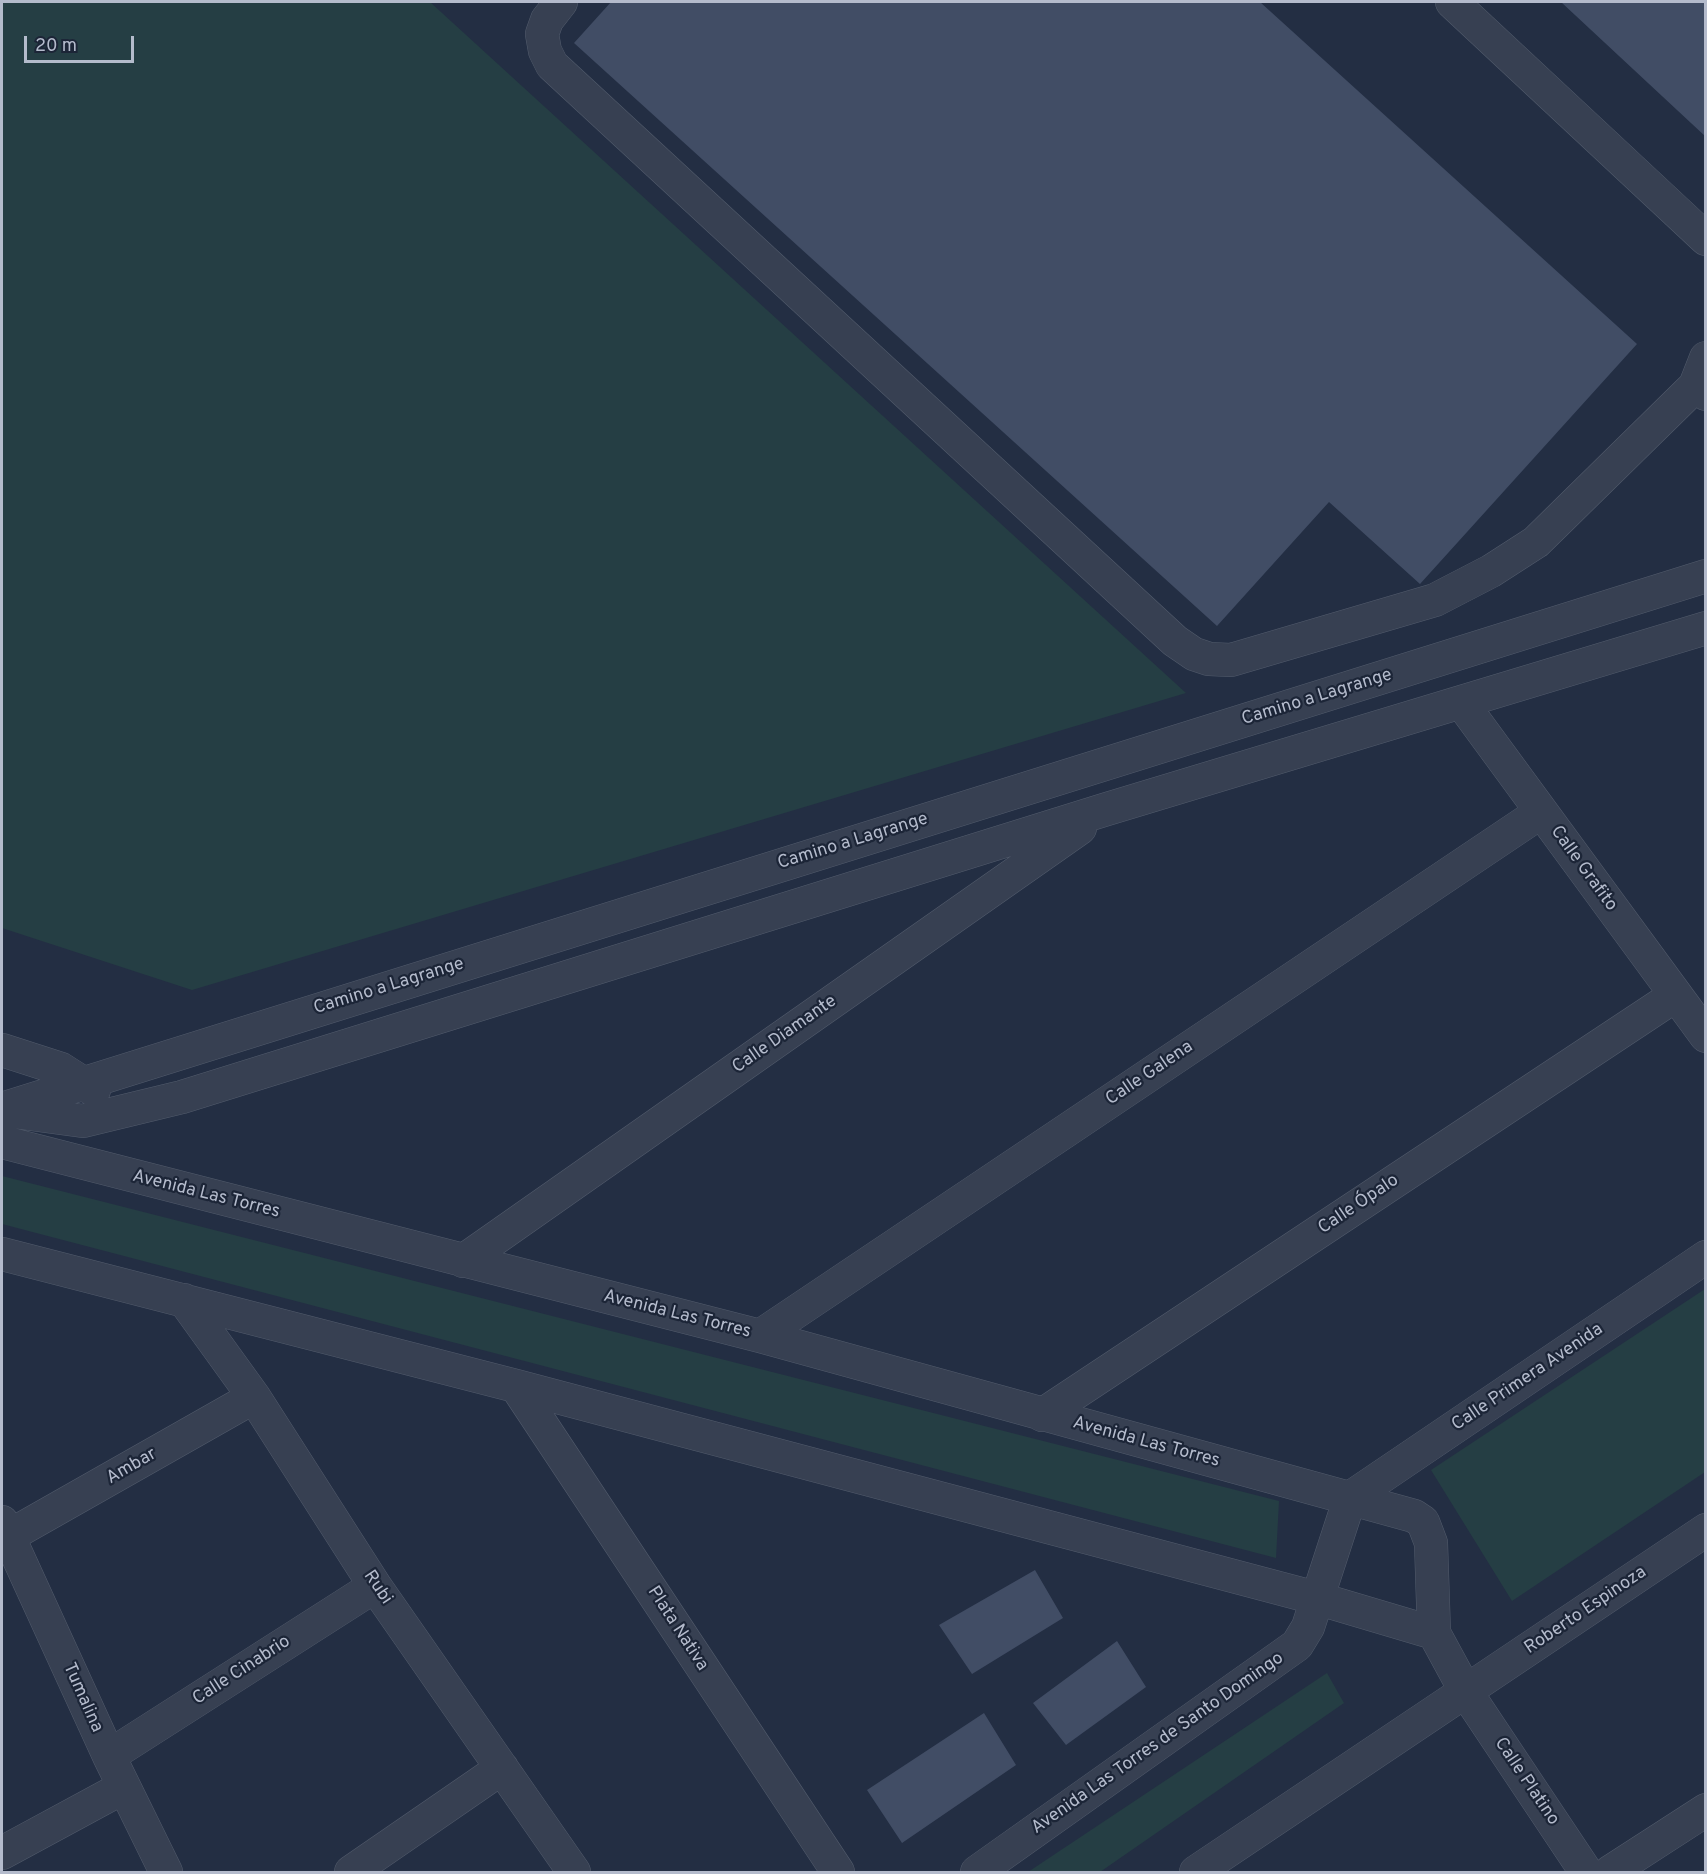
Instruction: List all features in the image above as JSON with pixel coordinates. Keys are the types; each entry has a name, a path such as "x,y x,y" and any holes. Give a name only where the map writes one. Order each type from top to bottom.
{"street":[{"path":"561,2 547,20 542,34 544,51 552,65 1175,641 1194,654 1209,659 1231,660 1435,600 1481,576 1536,542 1702,379"},
{"path":"1452,2 1706,238"},
{"name":"Camino a Lagrange","path":"2,1110 1706,576"},
{"name":"Camino a Lagrange","path":"2,1110 82,1121 182,1097 1107,809 1706,628"},
{"name":"Calle Grafito","path":"1461,702 1706,1036"},
{"name":"Calle Diamante","path":"463,1261 1107,809"},
{"name":"Calle Galena","path":"759,1336 1541,812"},
{"name":"Calle Ópalo","path":"1042,1415 1676,995"},
{"path":"2,1050 62,1070 86,1083 120,1112"},
{"name":"Avenida Las Torres","path":"2,1142 759,1336 1414,1516 1423,1522 1431,1543 1434,1633 1466,1692"},
{"path":"2,1254 516,1386 1316,1598 1434,1633"},
{"name":"Calle Primera Avenida","path":"1350,1498 1706,1257"},
{"name":"Rubi","path":"184,1300 254,1398 375,1586 574,1872"},
{"name":"Plata Nativa","path":"516,1386 838,1872"},
{"name":"Ambar","path":"5,1529 254,1398"},
{"path":"1316,1598 1350,1498"},
{"name":"Tumalina","path":"5,1529 109,1756 166,1872"},
{"name":"Roberto Espinoza","path":"1466,1692 1706,1530"},
{"name":"Calle Cinabrio","path":"109,1756 375,1586"},
{"name":"Avenida Las Torres de Santo Domingo","path":"977,1872 1297,1645 1308,1627 1316,1598"},
{"path":"1196,1872 1466,1692"},
{"name":"Calle Platino","path":"1466,1692 1587,1872"},
{"path":"351,1872 502,1768"},
{"path":"2,1853 124,1787"},
{"path":"1610,1872 1706,1810"}],"green space":[{"path":"2,2 430,2 1186,693 192,990 2,928"},
{"path":"2,1176 1279,1501 1276,1558 2,1224"},
{"path":"1705,1289 1705,1472 1512,1601 1431,1470"},
{"path":"1327,1673 1344,1703 1100,1872 1028,1872"}],"building":[{"path":"611,2 1260,2 1637,344 1420,584 1329,502 1217,626 574,43"},
{"path":"1561,2 1706,2 1706,137"},
{"path":"1035,1570 1063,1618 972,1674 939,1625"},
{"path":"1117,1641 1146,1687 1066,1745 1033,1703"},
{"path":"984,1713 1016,1765 902,1843 867,1790"}]}
